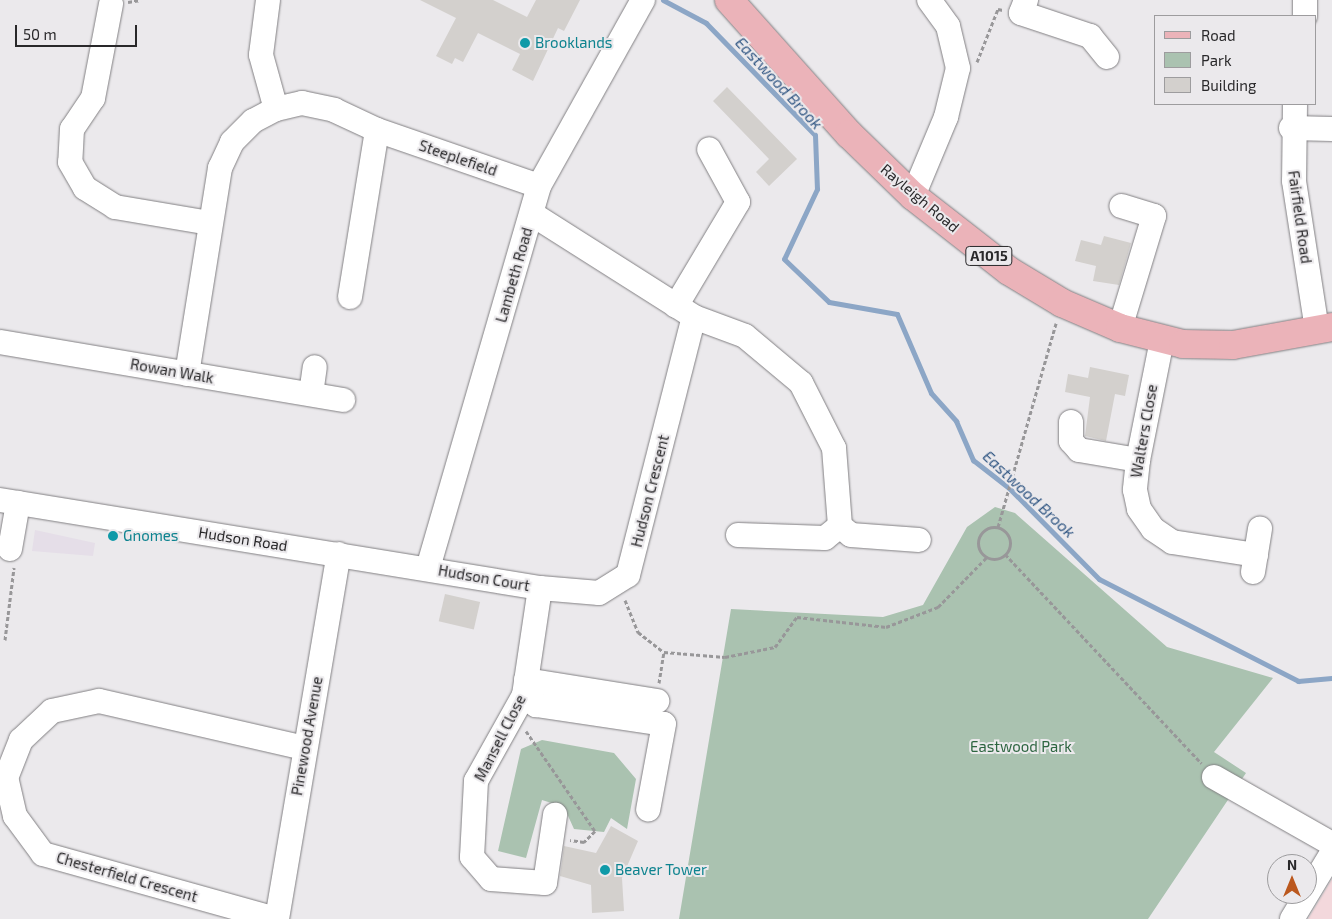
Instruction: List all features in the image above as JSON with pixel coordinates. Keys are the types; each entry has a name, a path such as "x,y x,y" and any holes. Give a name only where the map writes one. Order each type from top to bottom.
{"main road":[{"name":"Rayleigh Road","path":"728,0 849,134 914,196 1009,271 1062,303 1120,328 1162,340 1233,345 1325,329"}],"street":[{"path":"268,0 261,55 276,108"},
{"name":"Lambeth Road","path":"428,568 539,186 643,0"},
{"path":"914,196 946,117 958,68 948,26 929,0"},
{"path":"1026,0 1021,13 1090,36 1107,57"},
{"path":"1305,0 1305,15"},
{"path":"110,4 93,98 72,129 70,162 85,188 115,207 210,223"},
{"name":"Steeplefield","path":"187,374 220,168 232,142 253,121 276,108 302,103 334,110 376,130 539,186"},
{"name":"Fairfield Road","path":"1295,105 1292,128 1294,181 1325,329"},
{"path":"1292,128 1332,129"},
{"path":"360,284 376,130"},
{"name":"Hudson Crescent","path":"540,588 599,593 628,575 685,312 738,202 709,149"},
{"path":"1120,328 1154,216 1121,206"},
{"path":"532,214 685,312 745,336 801,383 834,448 840,526 851,534 919,540"},
{"name":"Walters Close","path":"1162,340 1138,460 1135,490 1139,509 1162,536 1197,550 1255,563 1260,529"},
{"name":"Rowan Walk","path":"0,342 343,400"},
{"path":"311,394 315,367"},
{"path":"1071,422 1072,441 1080,450 1138,460"},
{"path":"9,501 10,549"},
{"name":"Hudson Road","path":"9,501 428,568"},
{"path":"738,534 825,538 840,526"},
{"name":"Pinewood Avenue","path":"277,919 338,554"},
{"name":"Hudson Court","path":"428,568 540,588"},
{"name":"Mansell Close","path":"540,588 521,696 476,781 472,857 490,879 545,883 554,826"},
{"path":"521,696 657,701"},
{"path":"521,696 536,706 664,724 648,810"},
{"name":"Chesterfield Crescent","path":"277,919 43,854 15,816 6,778 21,740 52,711 99,701 305,748"},
{"path":"1214,776 1332,844"},
{"path":"1292,919 1332,853"}],"path":[{"path":"998,528 1062,303"},
{"path":"998,528 1009,539 1005,554"},
{"path":"987,557 978,540 983,531 998,528"},
{"path":"617,582 638,632 664,652 725,657 775,647 797,617 886,627 938,607 987,557 1005,554"},
{"path":"1005,554 1214,776"},
{"path":"521,696 595,831 584,842 554,826"}],"shaded area":[{"path":"35,530 95,543 93,556 32,551"},
{"path":"1332,879 1332,919 1308,919"}],"green space":[{"name":"Eastwood Park","path":"995,507 1015,513 1167,647 1273,678 1214,752 1246,773 1148,919 679,919 731,609 883,617 923,605 967,527"},
{"path":"542,740 614,753 636,779 627,829 611,818 604,832 574,829 564,807 542,800 526,858 498,851 521,749"}],"building":[{"name":"Brooklands","path":"420,0 493,0 527,17 536,0 580,0 564,31 558,28 533,81 512,70 520,54 478,33 463,62 455,58 452,64 436,56 456,18"},
{"path":"727,87 797,159 769,186 756,172 769,159 713,101"},
{"path":"1104,236 1131,243 1119,285 1093,281 1096,266 1075,261 1081,240 1101,245"},
{"path":"1090,367 1129,375 1125,396 1115,394 1106,441 1085,436 1090,397 1065,392 1068,374 1088,378"},
{"path":"445,594 480,602 474,629 439,621"},
{"name":"Beaver Tower","path":"611,826 638,841 622,878 624,911 592,913 591,885 560,876 564,846 596,853"}],"waterway":[{"name":"Eastwood Brook","path":"663,0 706,23 815,135 817,189 784,259 829,302 897,314 931,393 956,421 973,460 1009,488 1099,579 1298,681 1332,678"}],"place":[{"name":"Brooklands","path":"525,43"},
{"name":"Gnomes","path":"113,536"},
{"name":"Beaver Tower","path":"605,870"}]}
